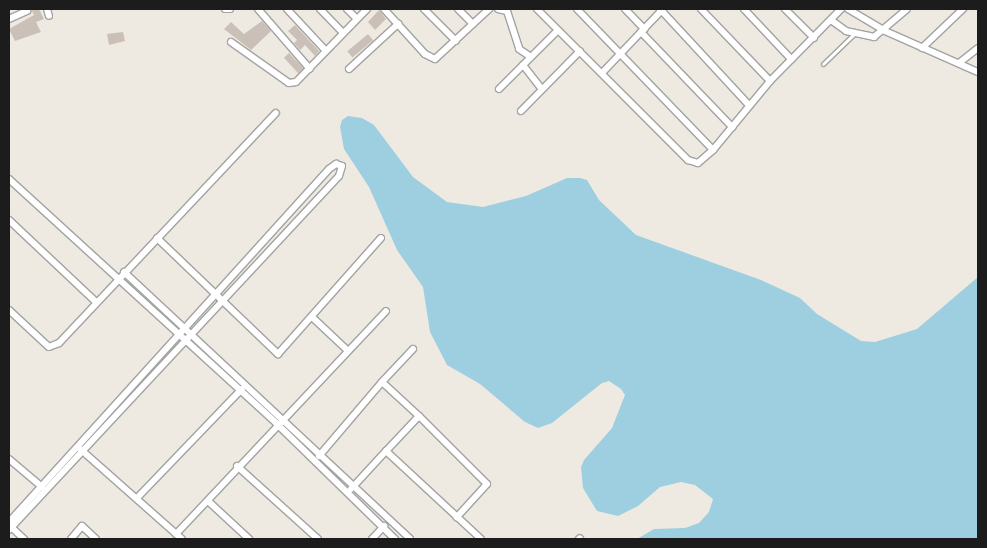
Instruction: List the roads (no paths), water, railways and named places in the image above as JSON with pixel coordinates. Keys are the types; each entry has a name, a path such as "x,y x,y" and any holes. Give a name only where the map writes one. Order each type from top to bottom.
{"street":[{"path":"47,9 49,16"},
{"path":"225,9 230,9"},
{"path":"258,9 310,69"},
{"path":"287,9 326,51"},
{"path":"320,9 343,33"},
{"path":"347,9 356,20"},
{"path":"232,42 289,83 296,82 367,9"},
{"path":"384,9 430,58 439,57 489,9"},
{"path":"424,9 456,41"},
{"path":"458,9 473,24"},
{"path":"498,9 507,10 519,49 531,58"},
{"path":"537,9 688,160 698,163 713,150 770,81 841,9"},
{"path":"577,9 713,150"},
{"path":"625,9 643,31 732,126"},
{"path":"602,73 662,9 749,105"},
{"path":"701,9 770,81"},
{"path":"744,9 791,59"},
{"path":"785,9 814,38"},
{"path":"848,9 922,48 978,72"},
{"path":"831,20 856,33 874,37 885,30 907,9"},
{"path":"922,48 963,9"},
{"path":"9,19 27,11"},
{"path":"349,69 398,24"},
{"path":"499,89 558,30"},
{"path":"959,63 978,48"},
{"path":"521,111 580,51"},
{"path":"523,65 542,88"},
{"path":"9,310 43,342 54,346 276,114"},
{"path":"24,539 9,526 43,488 76,446 333,165 342,166 339,176 82,451 43,488"},
{"path":"9,178 177,335 277,424 395,539"},
{"path":"9,220 96,302"},
{"path":"157,238 278,354 381,238"},
{"path":"124,272 410,539"},
{"path":"176,534 282,418 386,311"},
{"path":"312,317 347,350"},
{"path":"315,461 382,382 413,349"},
{"path":"382,382 487,484 457,517"},
{"path":"137,498 246,384"},
{"path":"348,492 419,416"},
{"path":"76,446 182,539"},
{"path":"386,451 481,539"},
{"path":"9,459 43,488"},
{"path":"237,466 318,539"},
{"path":"208,501 249,539"},
{"path":"372,539 389,520"},
{"path":"70,539 82,526 96,539"},
{"path":"305,539 311,533"}],"lane":[{"path":"823,64 856,33"}],"water":[{"path":"348,116 362,118 374,125 413,177 447,202 483,207 526,196 567,178 587,180 599,200 636,235 761,280 800,298 817,314 861,341 875,342 917,329 978,277 978,539 637,539 654,529 685,528 699,523 709,512 713,499 695,485 681,482 660,487 638,506 618,516 597,511 583,488 581,467 584,460 612,428 625,395 621,389 609,381 602,383 552,423 538,428 525,422 480,384 447,365 430,332 423,287 397,250 369,187 344,149 340,127 342,120"}]}
